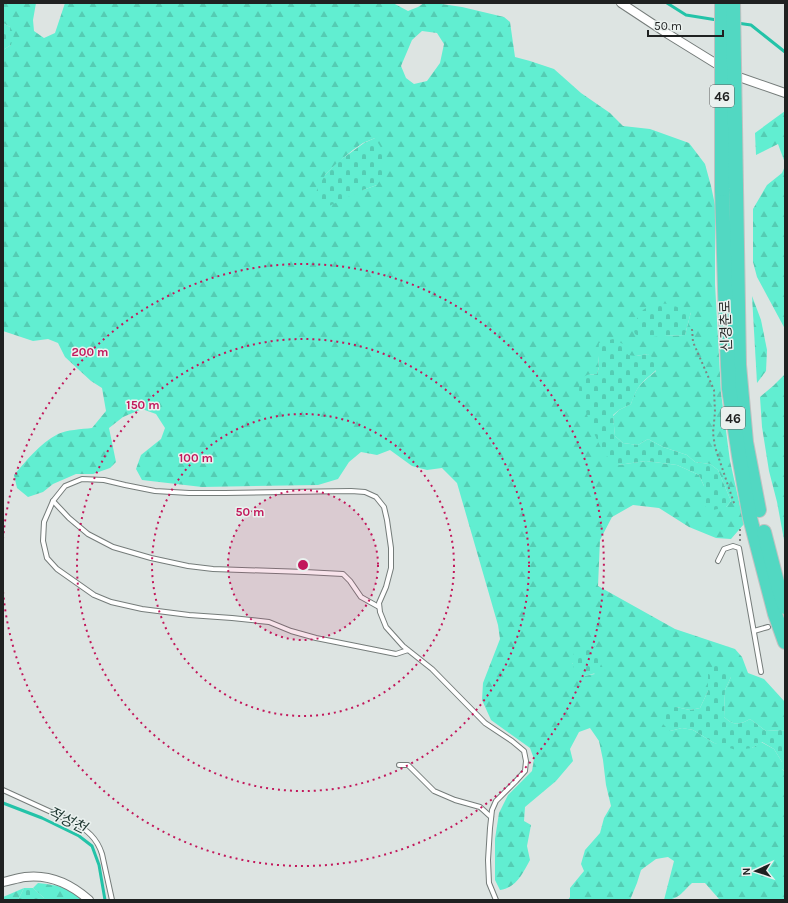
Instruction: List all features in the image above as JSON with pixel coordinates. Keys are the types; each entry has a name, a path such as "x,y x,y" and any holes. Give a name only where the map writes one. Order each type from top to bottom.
{"highway":[{"name":"신경춘로","path":"722,3 729,188 739,365 746,442 760,519 785,606"},
{"name":"신경춘로","path":"733,3 726,314 729,389 750,518 775,614 785,642"}],"street":[{"path":"621,3 736,76 785,94"},
{"path":"3,882 23,877 50,878 71,886 89,900"}],"lane":[{"path":"408,650 396,654 316,638 269,622 142,609 111,602 94,595 57,569 47,558 44,542 44,522 52,501 65,486 82,479 104,480 155,491 188,493 351,491 365,492 376,497 384,507 391,548 391,568 386,587 379,604 380,612 386,627 403,646 432,669 486,723 524,751 526,761 525,770 496,801 492,810 488,860 489,883 496,900"},
{"path":"52,501 88,534 113,547 151,558 188,566 213,569 343,574 350,581 360,597 379,607"},
{"path":"718,560 724,549 733,546 739,548 761,672"},
{"path":"754,631 768,627"},
{"path":"399,765 408,765 434,791 454,800 480,807 491,817"},
{"path":"3,790 73,822 93,837 102,854 112,900"}],"path":[{"path":"692,329 693,342 714,390 715,412 713,432 715,447 736,510"},
{"path":"739,524 739,548"}],"green space":[{"path":"3,3 36,3 33,20 34,31 44,38 55,33 65,3 393,3 408,11 424,3 462,7 504,17 510,22 515,57 554,69 581,93 610,113 623,126 650,129 689,143 705,164 715,205 715,284 721,393 730,461 744,524 731,539 716,538 689,527 659,508 633,505 612,517 600,540 598,586 675,629 735,649 742,657 748,673 764,679 785,702 785,731 766,731 750,719 737,724 731,722 724,717 725,690 731,677 709,683 708,691 700,708 690,710 676,707 670,731 682,728 693,730 714,743 752,748 761,742 774,749 782,762 782,769 785,772 785,900 722,900 719,899 705,883 692,883 677,897 664,900 674,861 668,857 656,859 641,870 630,900 568,900 570,897 570,888 584,871 581,864 585,850 600,833 604,818 611,806 599,741 590,728 579,732 570,749 573,761 556,781 525,807 524,821 531,825 527,846 530,860 522,875 515,883 506,889 500,890 495,880 495,839 499,813 508,795 532,771 534,759 530,748 491,720 482,700 483,683 500,639 498,625 457,483 442,468 427,470 412,466 390,450 377,455 361,452 349,462 338,479 318,485 202,487 142,480 136,469 141,455 161,439 165,428 156,414 142,409 123,417 109,428 116,462 110,468 93,474 76,474 53,484 43,492 28,497 17,488 14,475 39,447 58,434 92,428 106,411 102,388 91,381 65,357 58,343 48,339 33,341 3,331 3,50 11,45 10,27 3,23","holes":["422,31 437,33 444,44 440,63 427,81 414,84 406,78 401,66 412,40","375,138 377,185 363,190 325,175 363,143","691,312 685,335 664,336","648,354 656,371 640,385 631,404 619,410 613,416 615,436 623,443 638,445 648,439 663,447 687,455 695,462 710,464 718,470 731,501 726,507 704,504 704,486 699,475 677,465 646,461 618,465 587,375 597,374 599,367 598,356 636,356","572,663 595,674 583,676"]},
{"path":"3,23 10,27 14,34 11,45 3,50"},
{"path":"785,111 785,163 778,144 756,155 755,133"},
{"path":"375,138 385,154 384,173 377,185 327,207 318,203 316,192 325,175 339,161 364,143"},
{"path":"785,166 785,329 757,277 753,262 753,209 767,185 782,173"},
{"path":"752,296 761,320 767,350 766,371 757,383"},
{"path":"654,303 669,304 691,312 685,335 642,338 635,334 632,326 643,310"},
{"path":"613,339 625,345 628,355 636,356 648,354 661,364 640,385 631,404 613,415 615,436 623,443 638,445 648,439 663,447 687,455 695,462 710,464 718,470 731,501 726,507 709,511 704,504 704,486 699,475 677,465 646,461 618,465 611,461 602,450 591,427 579,390 580,379 587,375 597,374 599,367 599,343"},
{"path":"785,374 785,545 777,502 769,471 762,427 760,397"},
{"path":"593,645 600,652 603,659 597,672 584,676 573,667 574,653 581,648"},
{"path":"717,663 727,664 731,677 725,690 724,717 737,724 750,719 766,731 785,731 785,772 782,769 782,762 774,749 762,742 752,748 736,750 714,743 693,730 682,728 670,731 663,724 665,709 676,707 690,710 700,708 708,691 708,670"},
{"path":"38,883 68,889 82,900 44,900 44,898 33,888"},
{"path":"24,888 18,900 3,900 3,897"},
{"path":"24,888 33,888 44,898 44,900 18,900"}],"waterway":[{"path":"667,3 686,15 717,20"},
{"path":"737,23 751,25 785,52"},
{"name":"적성천","path":"3,803 42,818 79,836 92,846 99,865 105,900"}]}
